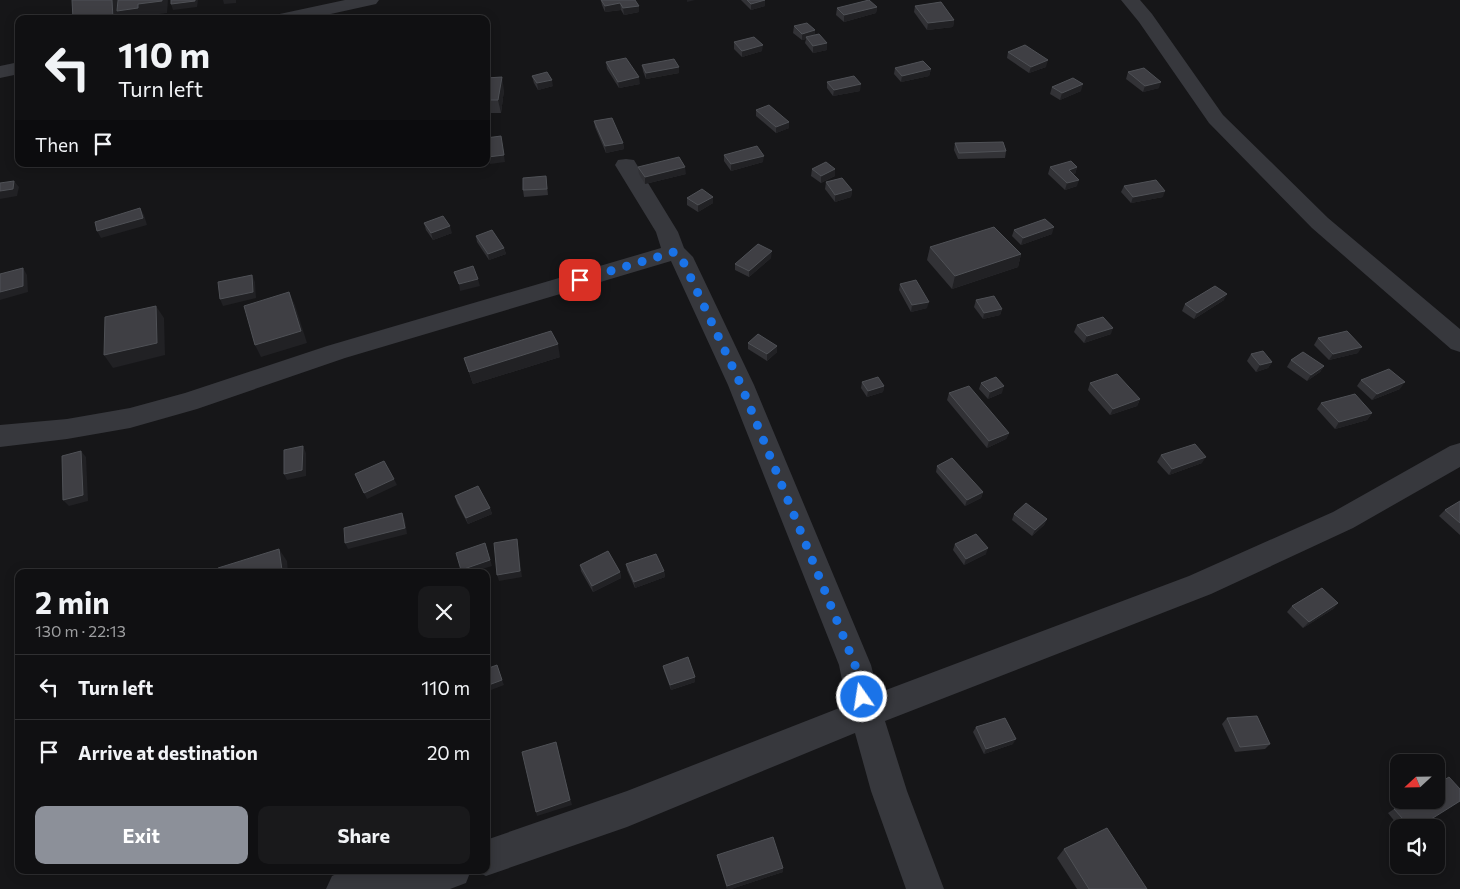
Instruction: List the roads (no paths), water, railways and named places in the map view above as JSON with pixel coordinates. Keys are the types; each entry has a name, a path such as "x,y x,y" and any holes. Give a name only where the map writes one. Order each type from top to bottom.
{"street":[{"path":"300,15 370,0"},
{"path":"1130,0 1146,18 1216,120 1320,223 1460,343"},
{"path":"0,72 15,69"},
{"path":"626,165 667,232 674,252 681,257 741,385 855,665 866,713 889,791 925,889"},
{"path":"0,436 67,429 130,418 188,402 336,352 674,252"},
{"path":"490,857 627,809 866,713 1200,585 1343,520 1460,454"},
{"path":"345,889 432,874"}]}
